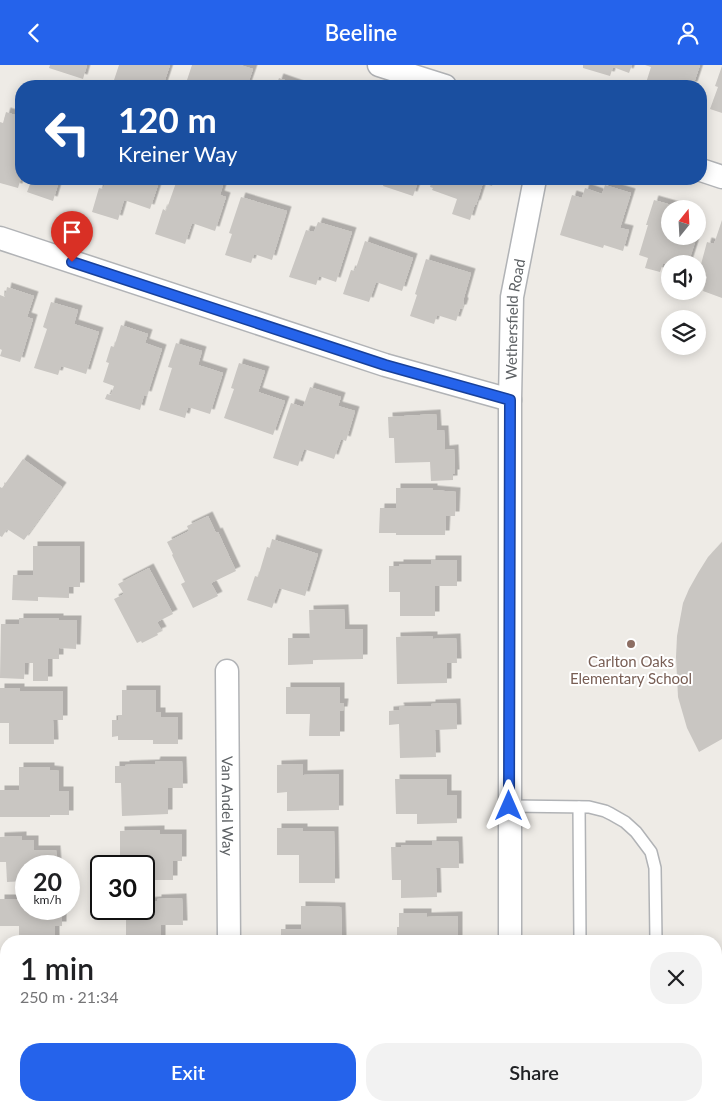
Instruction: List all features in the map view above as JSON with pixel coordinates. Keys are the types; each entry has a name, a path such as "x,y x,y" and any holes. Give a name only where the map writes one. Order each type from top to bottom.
{"street":[{"path":"379,65 426,80"},
{"path":"707,172 722,177"},
{"name":"Wethersfield Road","path":"510,935 510,400 512,297 534,185"},
{"path":"0,238 385,365 510,400"},
{"name":"Van Andel Way","path":"227,671 229,935"}],"lane":[{"path":"509,806 596,808 611,813 625,822 652,852 655,868 656,935"},
{"path":"579,807 580,935"}],"building":[{"path":"50,65 87,65 83,79 49,68"},
{"path":"119,65 170,65 165,80 114,80"},
{"path":"192,65 240,65 253,69 249,80 187,80"},
{"path":"583,65 632,65 629,73 613,67 610,76 583,68"},
{"path":"645,65 700,65 695,80 647,80 651,67"},
{"path":"722,66 722,113 710,109 718,87 715,86"},
{"path":"6,112 15,115 15,185 19,185 18,188 0,183 0,122 3,123"},
{"path":"30,185 58,185 53,201 27,192"},
{"path":"105,185 158,185 150,209 124,200 118,220 92,212 99,188 103,189"},
{"path":"175,185 223,185 220,195 226,197 215,231 192,223 185,244 155,234 163,209 166,211"},
{"path":"383,185 417,185 413,196"},
{"path":"430,185 482,185 470,220 452,214 457,199 432,190 433,188 430,187"},
{"path":"605,185 631,193 620,228 629,230 623,251 604,245 603,248 560,235 572,195 582,198 585,188 602,194"},
{"path":"241,197 287,211 272,260 254,254 251,263 225,255 232,234 229,233"},
{"path":"654,200 661,202 661,245 694,245 691,255 661,255 660,272 645,268 648,258 639,255 648,225 646,225"},
{"path":"722,220 722,298 706,292 706,255 704,255 707,242 714,244"},
{"path":"318,222 352,232 336,282 319,276 316,285 289,277 306,230 314,232"},
{"path":"365,241 413,258 402,291 376,282 369,302 343,294 351,270 355,271"},
{"path":"426,259 471,273 464,303 456,321 437,315 434,324 410,316"},
{"path":"7,287 34,296 27,317 33,319 20,362 0,356 2,350 0,349 0,295 5,297"},
{"path":"51,302 78,310 74,324 99,332 86,374 61,366 58,375 34,368 47,329 43,327"},
{"path":"121,325 148,334 145,343 162,349 147,396 144,395 140,410 105,399 107,394 111,395 114,386 103,382 109,363 106,362 111,346 114,347"},
{"path":"176,343 202,351 198,365 223,373 210,414 188,407 185,418 159,410 172,368 168,367"},
{"path":"239,363 265,371 258,392 285,401 273,435 224,418 234,389 231,388"},
{"path":"310,387 341,397 338,406 355,411 346,441 341,439 334,459 304,449 298,466 273,458 291,403 303,407"},
{"path":"436,414 437,430 444,430 445,450 454,449 455,474 453,474 453,480 431,481 430,462 395,463 394,438 389,438 388,417"},
{"path":"23,459 62,487 24,540 7,529 2,537 0,536 0,487 2,488"},
{"path":"396,488 433,488 433,490 456,492 455,516 446,516 445,535 379,533 380,508 396,508"},
{"path":"208,516 216,533 218,532 236,571 211,583 218,596 193,608 181,584 185,582 167,542 189,531 187,526"},
{"path":"272,539 318,554 305,596 279,588 272,608 247,600 255,576 258,577 267,547 270,548"},
{"path":"722,542 722,739 699,752 687,728 678,697 677,636 683,603 689,589 708,557"},
{"path":"33,546 80,546 80,587 69,587 69,598 38,597 38,601 12,600 13,575 33,575"},
{"path":"431,560 457,560 457,586 435,586 435,616 400,616 400,592 389,592 389,566 399,566 399,564 431,564"},
{"path":"149,568 173,614 157,622 162,631 157,633 158,635 142,643 141,641 137,643 114,599 124,594 118,584"},
{"path":"344,609 345,629 363,629 363,659 313,660 313,664 288,665 288,638 310,638 309,610"},
{"path":"19,618 77,620 76,649 59,648 59,659 48,659 48,681 33,681 33,663 25,663 24,679 0,678 1,624 19,624"},
{"path":"433,636 433,639 456,638 457,663 447,663 447,683 397,684 396,637"},
{"path":"286,687 340,687 340,703 344,703 343,711 340,711 340,736 309,736 310,714 286,714"},
{"path":"0,688 20,688 20,691 63,691 63,720 53,720 54,744 9,744 9,723 0,723"},
{"path":"122,690 156,690 156,712 161,712 161,717 178,717 178,744 153,744 153,740 118,740 118,736 112,737 112,720 118,720 118,715 122,715"},
{"path":"456,703 457,729 435,730 436,757 400,758 399,724 389,725 389,711 400,710 399,707"},
{"path":"156,761 182,761 183,788 168,788 168,814 122,816 121,783 115,783 115,766 155,764"},
{"path":"303,764 303,775 339,774 339,810 287,811 287,792 277,793 277,765"},
{"path":"19,767 50,767 50,770 59,771 59,791 69,791 69,815 0,817 0,790 19,790"},
{"path":"395,779 447,779 447,795 457,795 457,823 417,824 417,814 396,814"},
{"path":"277,828 303,828 303,831 334,831 335,883 299,883 299,855 277,855"},
{"path":"160,830 160,834 182,834 182,861 173,861 173,880 155,880 155,855 120,855 120,831"},
{"path":"22,836 22,840 34,840 34,850 56,850 56,855 15,855 15,882 7,882 6,862 0,862 0,837"},
{"path":"432,841 458,841 459,868 436,868 437,897 401,898 401,880 392,880 391,847 401,847 401,845 432,845"},
{"path":"182,898 183,925 161,925 161,935 126,935 126,920 155,920 155,901 157,899"},
{"path":"0,899 15,899 15,920 62,920 62,926 55,926 55,935 19,935 19,926 0,926"},
{"path":"301,906 341,907 342,935 281,935 281,929 301,929"},
{"path":"399,913 427,913 427,917 458,916 458,935 397,935 397,927 399,927"}],"place":[{"name":"Carlton Oaks Elementary School","path":"631,644"}],"route":[{"path":"72,262 385,365 510,400 509,806"}]}
